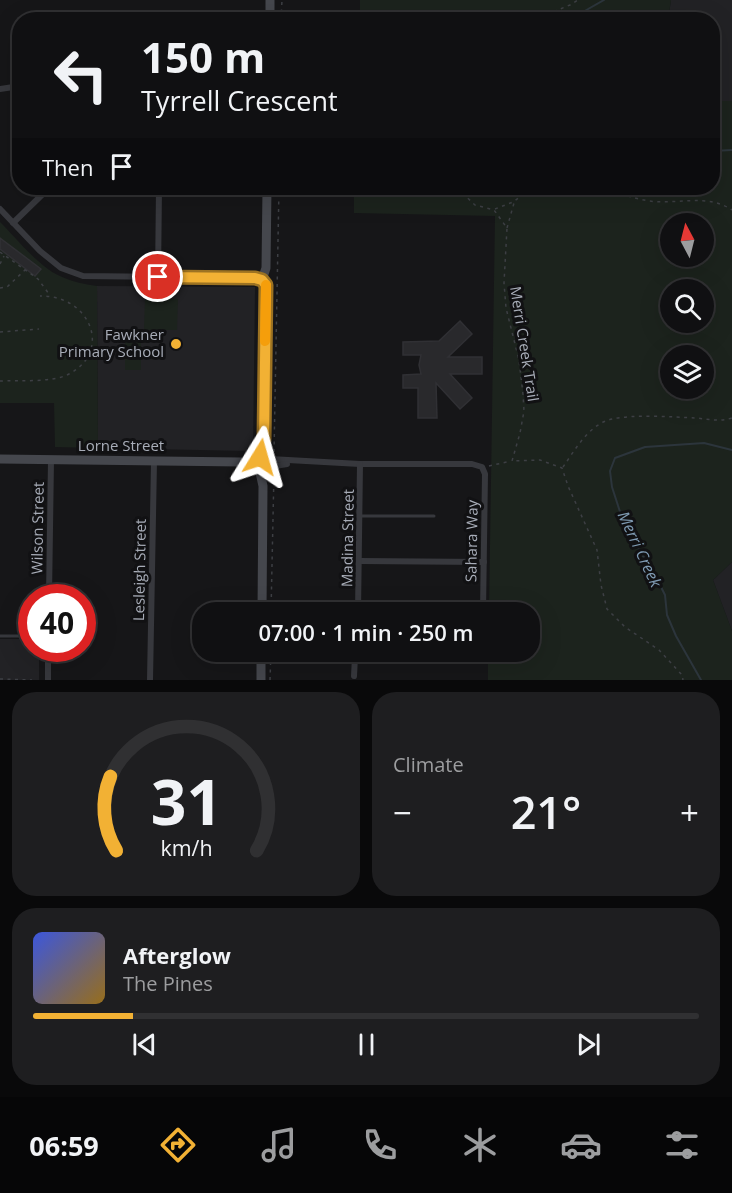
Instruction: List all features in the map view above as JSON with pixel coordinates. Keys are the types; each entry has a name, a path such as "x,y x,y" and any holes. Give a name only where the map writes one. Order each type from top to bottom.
{"street":[{"path":"13,223 42,195"},
{"path":"158,277 159,195"},
{"path":"262,280 266,268 267,195"},
{"path":"0,209 40,251 61,268 83,276 255,278 262,280 266,285 264,439 266,463 263,486 262,602"},
{"name":"Lorne Street","path":"0,459 472,464 485,470"},
{"name":"Wilson Street","path":"49,584 51,460"},
{"name":"Lesleigh Street","path":"150,680 154,461"},
{"name":"Madina Street","path":"359,602 360,464"},
{"name":"Sahara Way","path":"483,602 485,470"},
{"path":"360,561 484,562"},
{"path":"48,662 48,680"},
{"path":"262,662 264,679"},
{"path":"354,676 355,662"}],"lane":[{"path":"360,516 434,516"},
{"path":"0,636 18,636"}],"path":[{"path":"554,12 578,0"},
{"path":"271,602 266,463 279,195"},
{"path":"465,195 475,204 494,210 507,228"},
{"path":"494,210 522,195"},
{"path":"625,195 648,201 672,203 706,200 718,202 732,210"},
{"name":"Merri Creek Trail","path":"512,461 524,411 519,360 506,308 504,283 507,228 514,201"},
{"path":"0,252 38,279 50,296"},
{"path":"0,264 4,255"},
{"path":"0,288 7,287 25,270"},
{"path":"0,381 55,378 67,375 83,363 89,353 92,340 87,318 71,302 50,296 40,296"},
{"path":"0,332 39,329"},
{"path":"562,468 585,437 610,419 645,417 722,421 732,418"},
{"path":"485,470 488,466 512,461 540,460 562,468"},
{"path":"562,468 597,550 601,585 607,609 625,627 659,650 682,675 683,680"},
{"path":"264,679 268,662"},
{"path":"0,679 32,680"}],"shaded area":[{"path":"360,0 671,0 669,12 360,12"},
{"path":"671,0 732,0 732,101 720,101 720,12 669,12"},
{"path":"720,101 732,101 732,562 713,580 732,631 732,680 488,680 488,662 540,662 540,602 489,602 495,216 354,213 354,195 720,195"},
{"path":"0,222 52,272 74,281 97,286 98,448 55,447 54,403 0,403"},
{"name":"Fawkner Primary School","path":"97,286 255,287 253,449 250,451 98,448"},
{"path":"145,298 178,299 177,330 144,330"},
{"path":"125,335 141,335 141,370 125,370"},
{"path":"732,562 732,631 713,580"},
{"path":"0,639 18,639 18,662 39,662 39,680 0,680"}],"building":[{"path":"0,238 41,269 35,276 0,249"},
{"path":"460,321 472,334 448,357 482,357 482,374 450,374 472,398 460,409 436,383 437,418 418,418 418,388 403,388 403,375 421,374 419,365 421,355 403,355 403,342 439,341"}],"waterway":[{"name":"Merri Creek","path":"583,12 604,0"},
{"name":"Merri Creek","path":"720,151 732,150"},
{"name":"Merri Creek","path":"701,680 667,615 665,595 622,518 612,487 610,471 615,458 645,447 704,443 732,450"}],"slow traffic":[{"path":"265,341 266,285"}],"place":[{"name":"Fawkner Primary School","path":"176,344"}],"route":[{"path":"158,277 255,278 262,280 266,285 264,439 260,457"}]}
